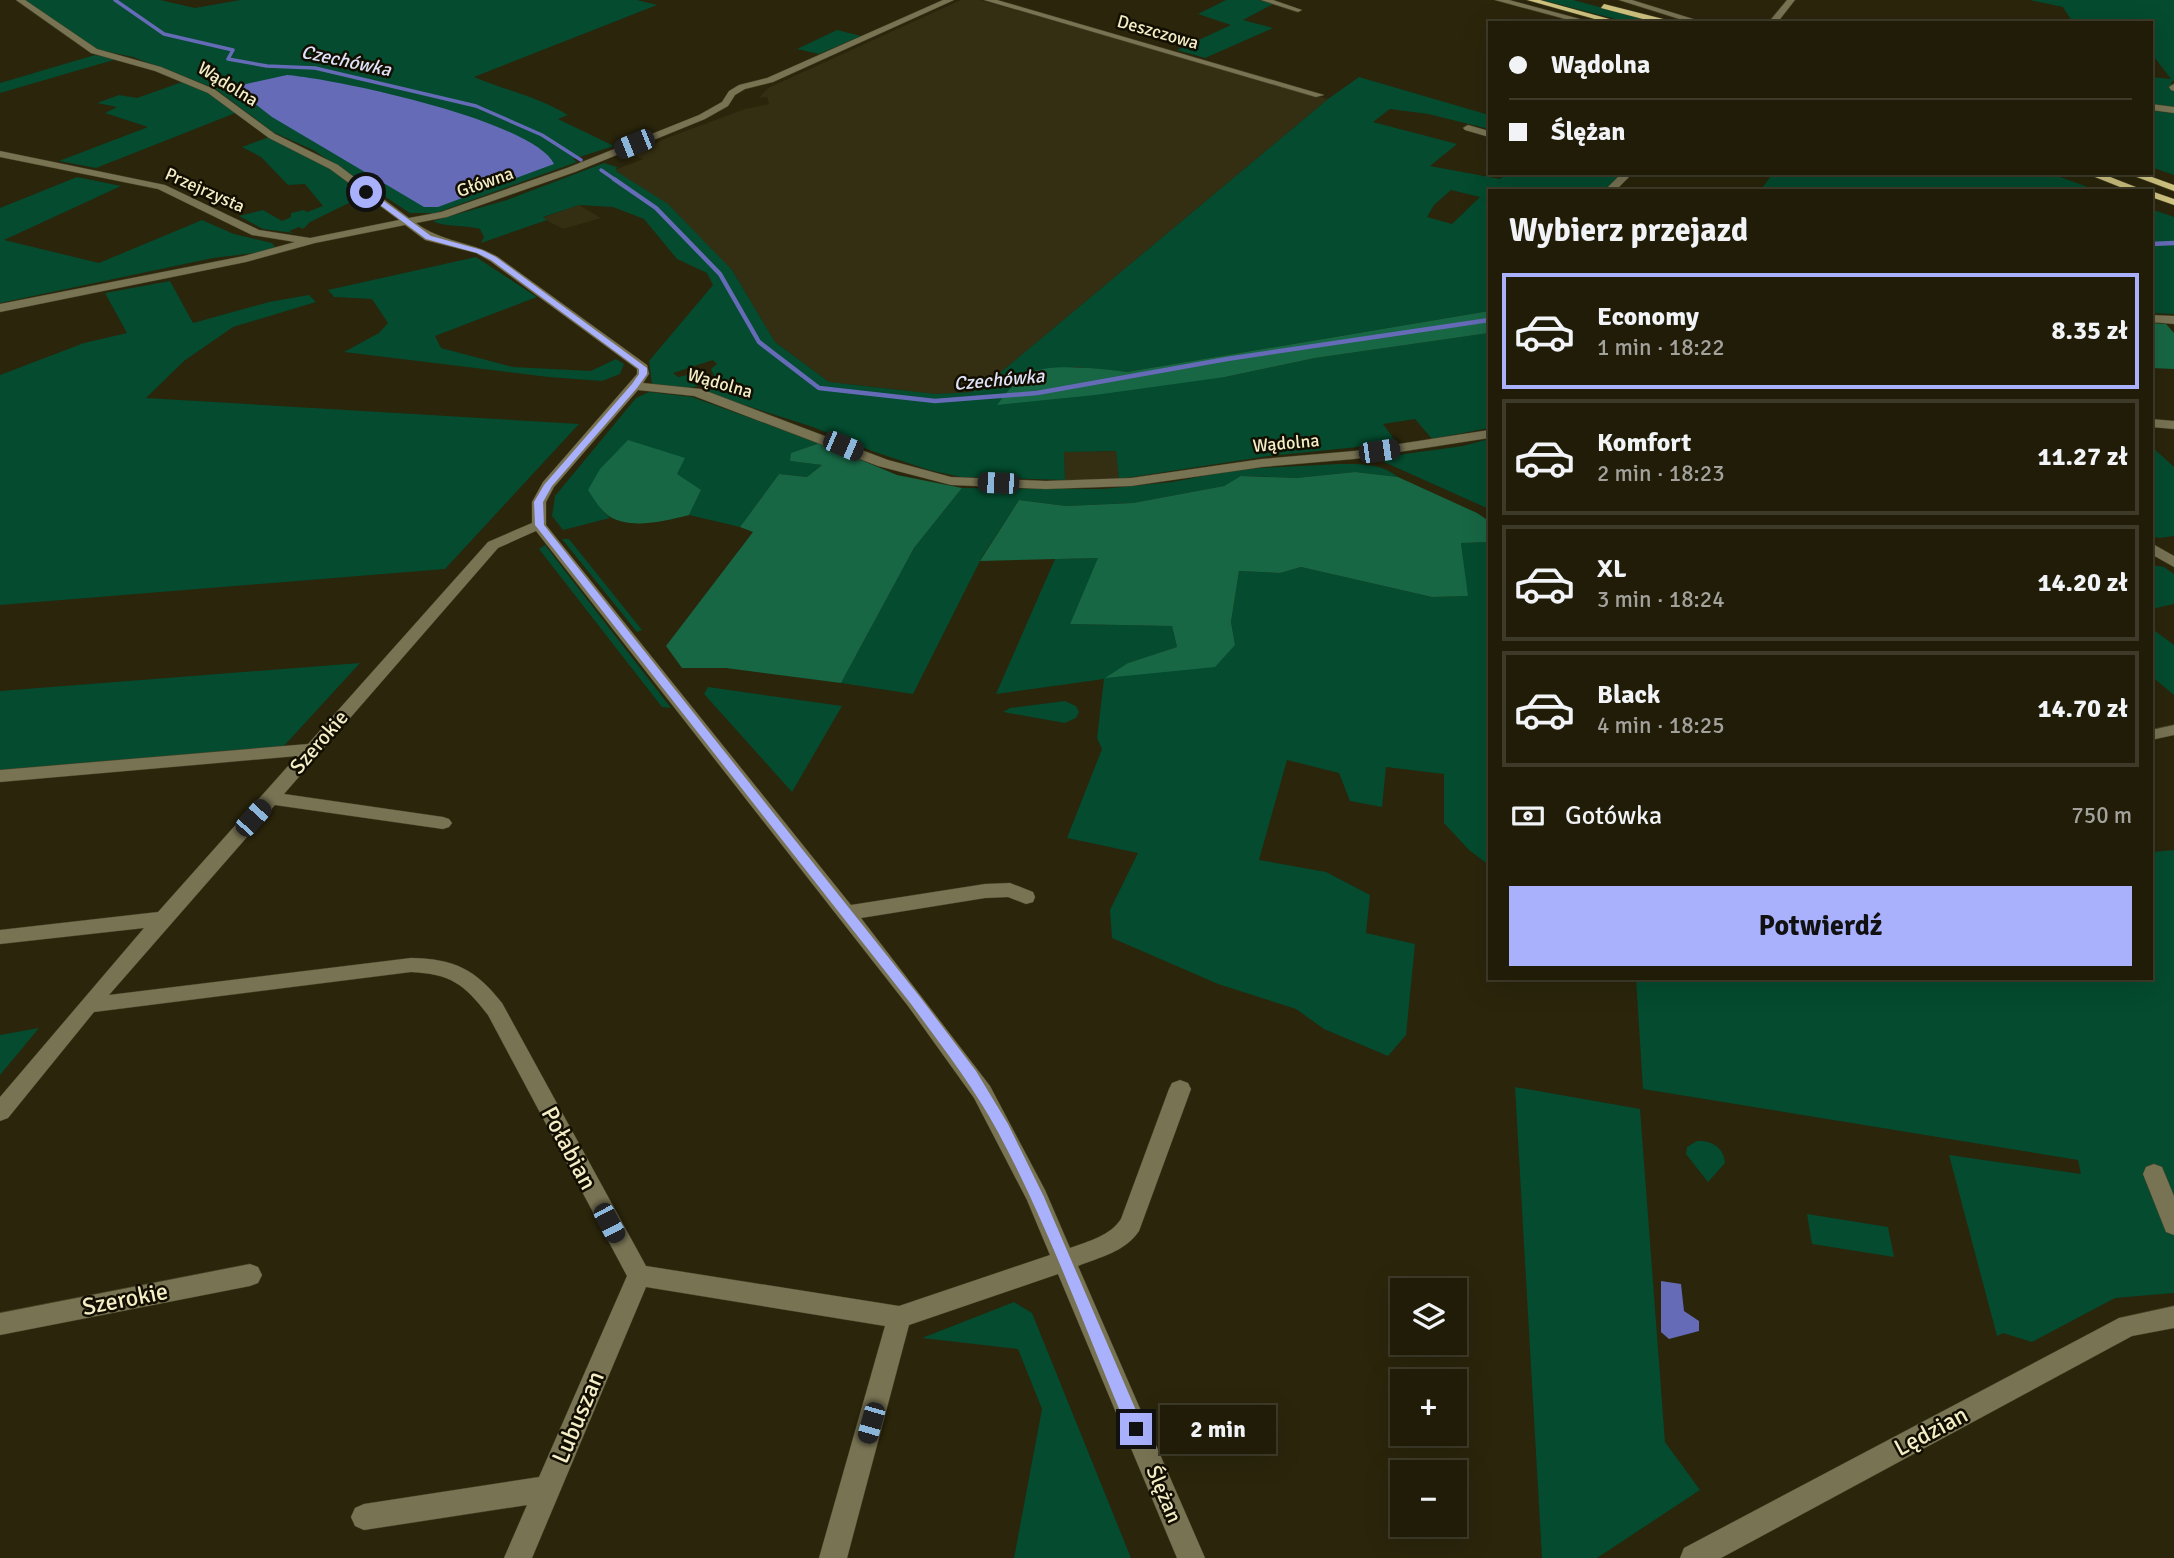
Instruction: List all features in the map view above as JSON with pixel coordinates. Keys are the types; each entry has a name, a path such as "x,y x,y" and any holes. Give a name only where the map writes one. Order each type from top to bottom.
{"main road":[{"path":"1531,0 1612,21"},
{"path":"1597,4 1661,21"},
{"path":"2096,175 2135,189"},
{"path":"2137,175 2174,188"},
{"path":"2153,195 2174,202"}],"street":[{"name":"Wądolna","path":"20,0 94,51 158,69 211,91 272,136 334,167 429,238 480,251 524,279 643,368 643,374 635,386 696,392 883,463 951,481 1046,485 1131,482 1262,463 1354,455 1488,434"},
{"name":"Główna","path":"0,308 246,259 313,240 407,222 480,203 702,117 725,104 732,93 742,88 770,80 950,0"},
{"name":"Deszczowa","path":"988,0 1319,95"},
{"path":"1265,0 1298,10"},
{"path":"1499,0 1583,21"},
{"path":"1623,0 1695,21"},
{"path":"1774,21 1791,0"},
{"path":"2153,107 2174,110"},
{"path":"1468,128 1488,134"},
{"name":"Przejrzysta","path":"0,154 161,187 256,233 313,240"},
{"path":"1611,189 1626,175"},
{"path":"2153,319 2174,320"},
{"path":"540,525 539,502 548,485 635,386"},
{"path":"2153,423 2174,425"},
{"name":"Szerokie","path":"0,1112 88,1004 493,545 540,525"},
{"name":"Ślężan","path":"540,525 941,1033 982,1092 1020,1160 1191,1558"},
{"path":"2153,549 2174,547"},
{"path":"2153,549 2174,563"},
{"path":"2153,735 2174,730"},
{"path":"0,776 313,749"},
{"path":"271,798 443,823"},
{"path":"847,913 985,891 1010,890 1026,897"},
{"path":"0,937 163,919"},
{"name":"Połabian","path":"88,1004 400,965 433,965 470,978 495,1009 639,1275"},
{"path":"639,1275 900,1317 1064,1261 1111,1243 1124,1234 1131,1224 1180,1089"},
{"path":"2154,1174 2174,1225"},
{"name":"Szerokie","path":"0,1324 250,1275"},
{"name":"Lubuszan","path":"518,1558 639,1275"},
{"path":"833,1558 900,1317"},
{"name":"Lędzian","path":"1694,1558 2128,1326 2174,1317"},
{"path":"364,1517 547,1489"}],"shaded area":[{"path":"961,0 980,0 1328,99 1001,372 972,392 936,394 829,382 775,342 732,270 615,170 643,159 633,155 664,139 745,109 769,104 767,97 759,98 768,88"},
{"path":"579,205 601,218 563,229 542,218"},
{"path":"1117,451 1119,479 1065,480 1064,452"}],"green space":[{"path":"22,0 160,0 195,8 240,0 637,0 657,5 474,77 556,108 568,115 558,119 614,146 573,159 577,162 436,213 410,213 313,150 273,132 214,88 133,57 95,49"},
{"path":"1226,0 1259,0 1273,4 1243,20 1273,28 1205,58 1177,50 1231,25 1198,14"},
{"path":"1542,0 1573,0 1652,21 1623,21"},
{"path":"2030,0 2174,0 2174,80 2171,83 2174,89 2174,109 2153,105 2153,77 2171,79 2153,56 2153,21 2072,21 2063,7"},
{"path":"837,30 861,36 819,54 797,49"},
{"path":"95,55 117,59 0,93 0,83"},
{"path":"1359,77 1488,115 1488,129 1428,114 1390,109 1373,122 1457,144 1430,166 1500,179 1505,175 1620,175 1607,189 1488,189 1488,311 1127,372 1077,367 1030,372 1225,377 1315,358 1488,333 1488,428 1432,439 1415,419 1383,424 1397,443 1269,456 1119,479 1116,451 1064,452 1065,480 961,477 929,470 813,427 710,394 708,391 716,380 711,369 717,364 713,360 673,373 678,377 692,374 704,377 705,381 700,385 680,388 652,384 649,361 713,285 707,273 677,259 644,219 613,207 579,205 543,217 547,220 481,243 484,237 480,229 433,221 507,200 604,163 617,167 616,171 668,204 732,270 775,342 829,382 936,394 972,392 1001,372 1328,99","holes":["1451,190 1480,197 1452,224 1427,217 1434,205"]},
{"path":"188,80 238,112 96,168 59,161 148,127 105,113 117,107 97,103 119,95 137,98"},
{"path":"2153,108 2174,112 2174,175 2153,168"},
{"path":"272,136 346,176 351,202 310,222 303,229 299,227 289,231 294,233 263,229 239,216 263,210 282,221 291,217 291,213 304,210 307,212 323,206 305,184 288,185 261,157 242,147"},
{"path":"1772,175 2055,175 2093,189 1761,189"},
{"path":"77,177 121,186 4,240 99,263 202,220 234,234 272,243 275,247 263,252 213,258 0,303 0,208"},
{"path":"2153,210 2174,217 2174,314 2153,313"},
{"path":"476,257 537,297 435,336 441,348 513,367 591,371 616,359 624,364 620,374 602,381 548,377 344,352 379,333 388,323 372,299 334,297 328,290"},
{"path":"170,281 193,323 269,302 309,295 316,302 233,327 184,361 146,398 579,424 445,569 0,605 0,375 84,343 127,333 105,293"},
{"path":"1488,311 1488,333 1315,358 1225,377 997,405 1019,380 1037,370 1076,367 1127,372"},
{"path":"2153,323 2166,324 2174,333 2174,369 2153,368"},
{"path":"649,392 692,397 820,443 792,453 791,461 822,465 807,477 779,474 740,527 689,515 701,490 601,509 610,518 563,530 552,516 555,496 636,398"},
{"path":"1488,439 1488,509 1375,458 1463,446"},
{"path":"628,440 685,458 677,474 701,490 689,515 648,523 627,523 609,516 600,508 588,490 600,469"},
{"path":"820,443 897,475 962,488 914,548 841,683 726,668 682,668 666,646 753,532 740,527 779,474 807,477 822,465 790,461 791,453"},
{"path":"2153,448 2174,467 2174,536 2153,536"},
{"path":"1339,464 1377,467 1398,477 1355,472 1296,478 1242,476 1224,486 1133,503 1066,506 1019,500 982,557 913,694 841,683 914,548 962,488 1102,489 1172,482 1240,469"},
{"path":"1355,472 1398,477 1488,520 1488,542 1461,543 1468,596 1432,597 1301,567 1280,573 1239,571 1231,622 1235,645 1215,667 1105,678 1128,663 1177,647 1172,626 1070,624 1098,558 980,561 1019,500 1066,506 1133,503 1224,486 1241,476 1296,478"},
{"path":"562,539 569,539 642,630 637,632"},
{"path":"1488,542 1488,864 1469,850 1444,823 1444,774 1386,767 1382,807 1350,801 1339,773 1287,760 1259,860 1326,872 1370,895 1366,933 1415,944 1406,1035 1388,1056 1324,1029 1296,1009 1218,984 1112,938 1110,910 1138,853 1067,838 1102,749 1097,738 1104,679 996,694 1055,559 1099,558 1070,624 1172,626 1177,647 1128,663 1235,645 1231,622 1239,571 1280,573 1301,567 1432,597 1467,596 1461,543"},
{"path":"545,545 671,708 662,707 539,549"},
{"path":"2153,565 2164,567 2174,574 2174,604 2153,609"},
{"path":"2153,629 2174,645 2174,695 2153,678"},
{"path":"360,663 283,747 0,776 0,691"},
{"path":"708,687 842,706 792,792 704,694"},
{"path":"1065,701 1076,706 1079,712 1076,718 1065,723 1003,712 1010,708"},
{"path":"2174,850 2174,1293 2115,1298 2032,1342 2003,1333 1997,1336 1949,1155 2081,1174 2078,1160 1643,1089 1636,980 2153,980 2153,852"},
{"path":"39,1028 0,1075 0,1035"},
{"path":"1515,1087 1640,1109 1665,1442 1700,1490 1597,1558 1542,1558"},
{"path":"1697,1141 1716,1146 1724,1158 1725,1163 1708,1182 1686,1154 1687,1147"},
{"path":"1807,1214 1888,1227 1894,1257 1812,1244"},
{"path":"1014,1302 1032,1313 1131,1558 1014,1558 1042,1409 1018,1349 922,1338"}],"water":[{"path":"287,75 388,94 474,118 539,148 554,164 438,207 424,207 272,117 236,89 246,84"},
{"path":"1661,1281 1681,1284 1684,1311 1699,1321 1699,1331 1669,1339 1661,1332"}],"waterway":[{"name":"Czechówka","path":"115,0 164,34 233,50 228,59 267,66 315,68 476,106 542,135 581,160"},
{"name":"Czechówka","path":"601,170 617,181"},
{"name":"Czechówka","path":"614,179 656,208 720,274 759,342 819,388 935,401 1037,393 1227,359 1488,320"},
{"name":"Czechówka","path":"2153,244 2174,243"}],"route":[{"path":"366,192 429,238 480,251 494,259 643,368 642,377 635,386 548,485 539,502 540,525 941,1033 971,1075 1003,1128 1037,1197 1136,1429"}]}
